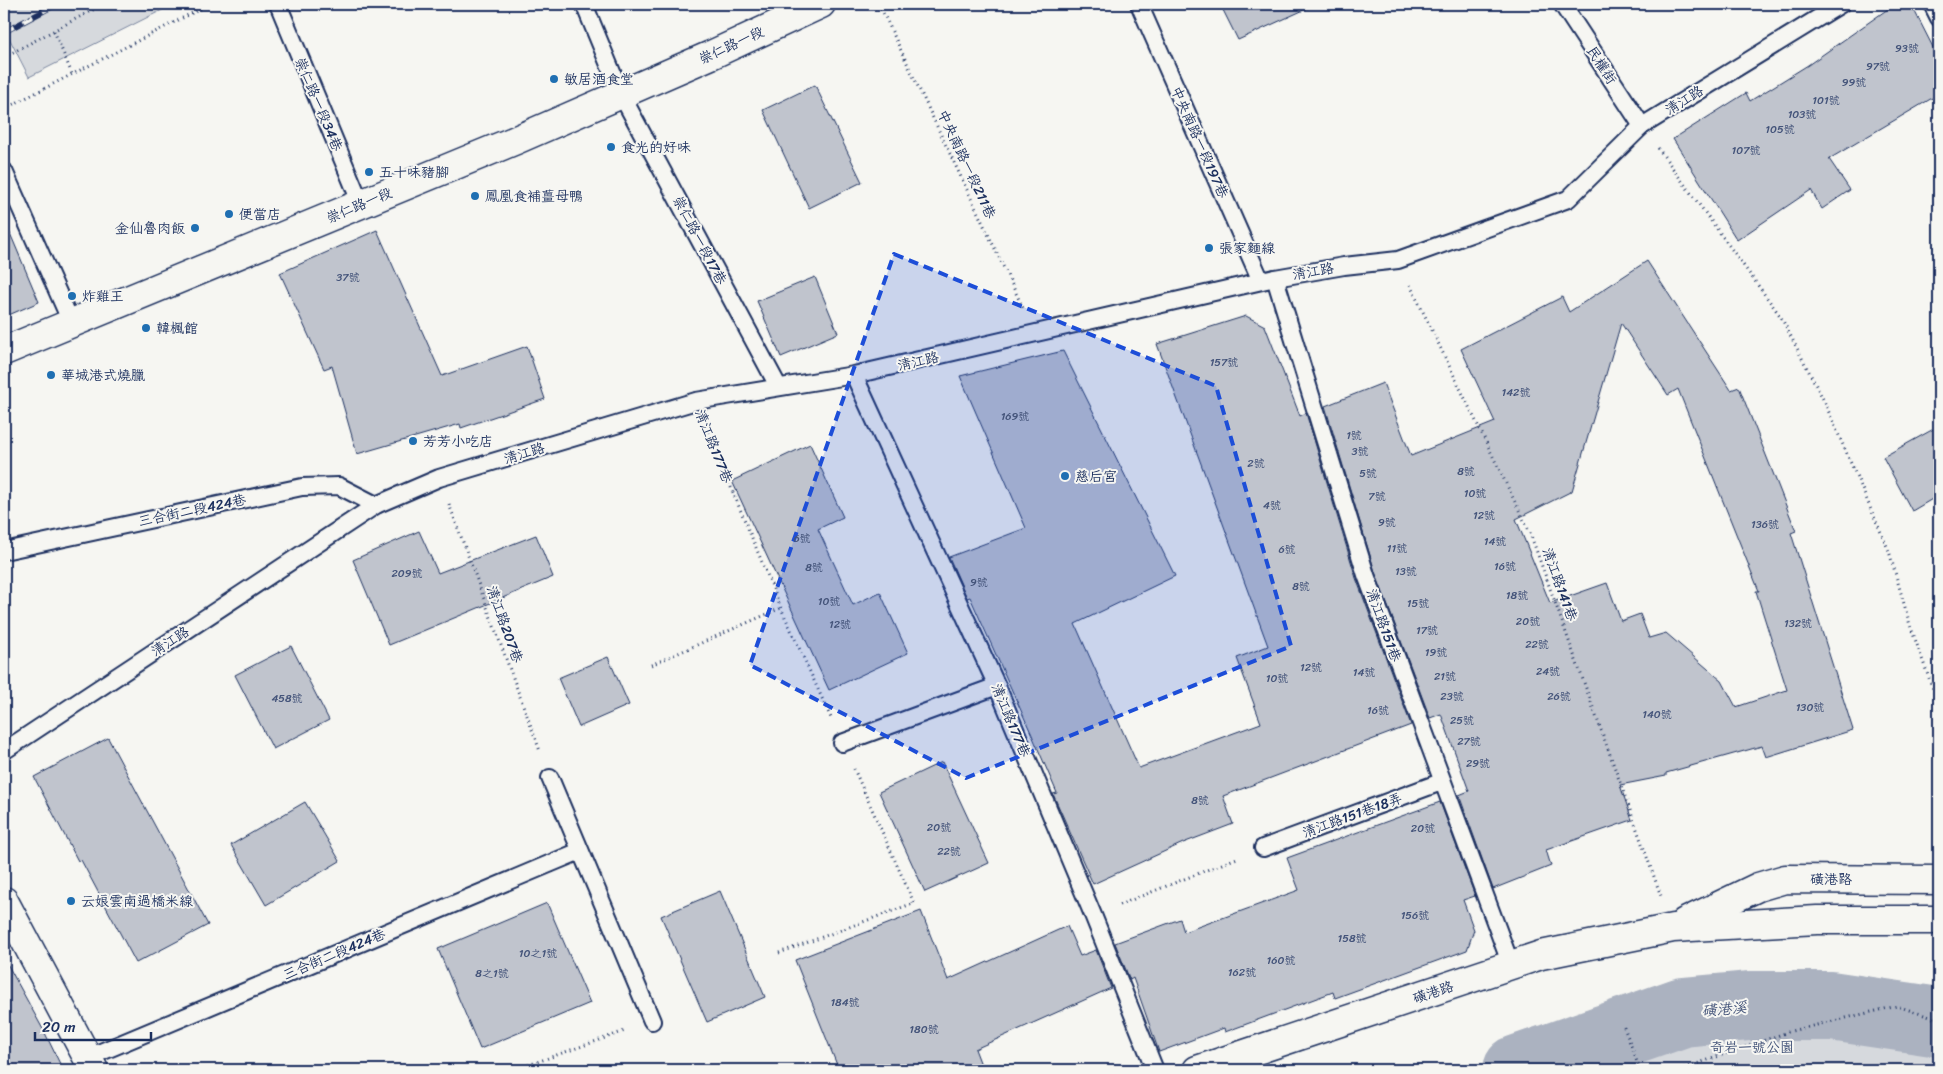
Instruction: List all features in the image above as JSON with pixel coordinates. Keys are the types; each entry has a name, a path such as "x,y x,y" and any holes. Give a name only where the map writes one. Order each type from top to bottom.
{"street":[{"name":"崇仁路一段","path":"4,351 621,94 821,4"},
{"name":"磺港路","path":"1673,928 1758,887 1785,879 1939,880"},
{"path":"4,900 92,1063"},
{"name":"磺港路","path":"1197,1070 1541,955 1673,928 1817,920 1939,920"}],"lane":[{"name":"崇仁路一段34巷","path":"278,4 360,204"},
{"name":"崇仁路一段17巷","path":"584,4 621,94 778,386"},
{"name":"中央南路一段197巷","path":"1139,4 1268,279"},
{"name":"民權街","path":"1562,4 1642,126"},
{"name":"清江路","path":"4,751 376,505 439,478 696,401 854,375 1268,279 1344,266 1398,260 1568,199 1642,126 1841,4"},
{"path":"1932,4 1939,18"},
{"path":"4,171 71,322"},
{"name":"清江路151巷","path":"1268,279 1366,575 1441,782 1511,965"},
{"name":"清江路177巷","path":"854,375 997,686 1093,915 1155,1070"},
{"name":"三合街二段424巷","path":"4,551 302,486 340,486 376,505"},
{"path":"842,743 997,686"},
{"path":"550,778 652,1021"},
{"name":"清江路151巷18弄","path":"1263,848 1441,782"},
{"name":"三合街二段424巷","path":"92,1063 580,851"}],"path":[{"path":"4,57 104,4"},
{"path":"4,109 210,4"},
{"name":"中央南路一段211巷","path":"879,4 1035,334"},
{"path":"54,30 72,74"},
{"path":"1642,126 1781,317 1824,401 1889,552 1910,625 1939,706"},
{"name":"清江路141巷","path":"1398,260 1530,533 1673,928"},
{"name":"清江路177巷","path":"696,401 781,608 914,903 779,953"},
{"name":"清江路207巷","path":"439,478 550,778"},
{"path":"651,665 781,608"},
{"path":"1093,915 1263,848"},
{"path":"1679,1070 1791,1031 1897,1006 1939,1020"},
{"path":"514,1070 652,1021"},
{"path":"1624,1027 1640,1070"}],"highlighted area":[{"path":"894,254 1216,386 1291,646 966,778 750,665"}],"green space":[{"path":"4,4 174,4 29,77 4,28"},
{"name":"奇岩一號公園","path":"1730,1024 1839,1025 1939,1045 1939,1070 1564,1070 1673,1031"}],"building":[{"path":"1220,4 1317,4 1238,40"},
{"path":"1895,4 1911,4 1939,59 1939,94 1829,159 1850,190 1822,209 1811,190 1737,240 1673,139 1746,93 1750,101 1808,65"},
{"path":"815,85 862,182 809,208 763,110"},
{"path":"4,219 39,302 4,317"},
{"path":"377,230 442,376 527,346 545,399 461,428 460,424 357,454 332,366 324,369 280,273"},
{"path":"1647,261 1731,390 1739,387 1796,531 1791,533 1853,730 1766,757 1762,746 1666,773 1666,776 1620,785 1632,820 1546,850 1551,866 1493,889 1459,795 1469,791 1441,714 1430,718 1375,572 1325,406 1383,383 1411,456 1495,422 1461,349 1562,297 1569,312","holes":["1621,323 1668,395 1678,389 1759,591 1756,591 1787,690 1736,707 1722,681 1666,633 1649,638 1640,614 1621,621 1607,583 1550,603 1516,519 1572,491"]},
{"path":"815,277 838,333 781,357 757,301"},
{"path":"1246,316 1265,326 1300,416 1306,413 1356,578 1411,725 1223,796 1233,824 1183,843 1093,884 1053,794 1057,793 1032,735 970,597 967,598 949,557 1026,528 960,376 1063,351 1175,576 1075,624 1139,768 1261,723 1237,658 1268,646 1157,344"},
{"path":"1939,426 1939,495 1912,511 1883,457"},
{"path":"810,444 843,517 818,529 853,605 880,592 908,653 829,690 732,481"},
{"path":"419,531 438,573 536,535 553,577 389,645 353,560"},
{"path":"291,646 329,720 273,749 235,675"},
{"path":"608,657 629,705 579,727 558,678"},
{"path":"108,738 208,925 136,963 81,860 78,861 34,777"},
{"path":"942,762 989,863 925,892 879,792"},
{"path":"305,802 340,861 266,905 231,845"},
{"path":"1440,802 1475,896 1463,900 1474,930 1467,950 1335,998 1333,992 1225,1032 1224,1028 1159,1052 1133,978 1130,980 1115,943 1180,919 1184,932 1299,890 1287,858"},
{"path":"720,891 765,997 707,1022 661,916"},
{"path":"547,903 590,1003 480,1049 438,949"},
{"path":"921,911 948,980 1067,926 1080,956 1096,950 1111,988 975,1049 983,1070 839,1070 795,960"},
{"path":"4,958 45,1033 63,1070 4,1070"}],"waterway":[{"name":"磺港溪","path":"1518,1070 1683,1012 1749,1006 1831,1006 1939,1022"}],"railway":[{"path":"4,32 57,4"}],"place":[{"name":"敏居酒食堂","path":"554,79"},
{"name":"食光的好味","path":"611,147"},
{"name":"五十味豬腳","path":"369,172"},
{"name":"鳳凰食補薑母鴨","path":"475,196"},
{"name":"便當店","path":"229,214"},
{"name":"金仙魯肉飯","path":"195,228"},
{"name":"張家麵線","path":"1209,248"},
{"name":"炸雞王","path":"72,296"},
{"name":"韓楓館","path":"146,328"},
{"name":"華城港式燒臘","path":"51,375"},
{"name":"芳芳小吃店","path":"413,441"},
{"name":"慈后宮","path":"1065,476"},
{"name":"云娘雲南過橋米線","path":"71,901"}]}
